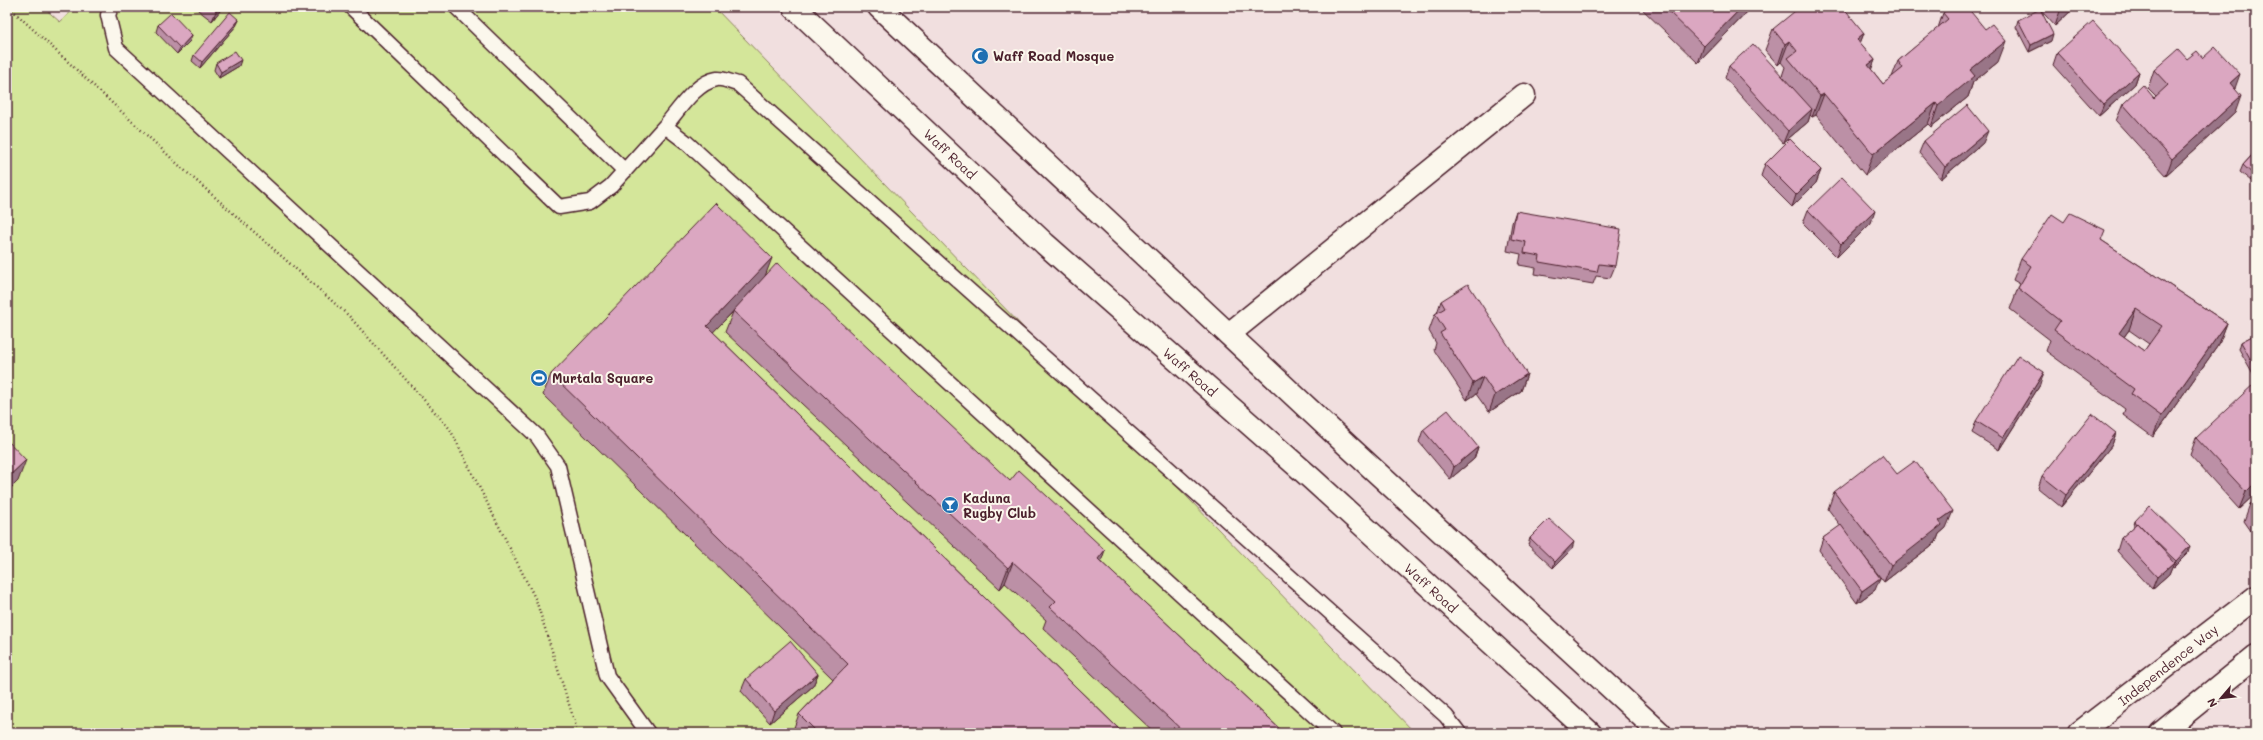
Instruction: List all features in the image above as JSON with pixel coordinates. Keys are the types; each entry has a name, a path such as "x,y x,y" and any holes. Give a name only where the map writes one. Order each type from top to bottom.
{"street":[{"name":"Waff Road","path":"794,7 1045,244 1318,484 1590,733"},
{"path":"879,7 1394,488 1660,733"},
{"path":"1229,334 1524,95"},
{"name":"Independence Way","path":"2079,733 2256,597"},
{"path":"2161,733 2256,656"}],"lane":[{"path":"111,7 108,15 116,48 537,436 558,466 607,676 648,733"},
{"path":"351,7 558,207 590,202 611,186 694,93 705,83 718,79 738,84 1446,716 1459,733"},
{"path":"456,7 625,171"},
{"path":"665,126 686,142 1333,733"}],"path":[{"path":"9,7 182,168 349,316 450,428 536,600 578,733"}],"green space":[{"name":"Murtala Square","path":"7,7 43,7 60,22 76,7 714,7 1415,733 7,733"}],"building":[{"path":"1664,7 1742,7 1704,46"},
{"path":"1800,7 1843,7 1864,33 1857,39 1875,60 1868,65 1883,84 1903,68 1898,61 1948,19 1943,13 1950,7 1967,7 1985,29 1992,24 2006,41 1970,70 1975,76 1938,106 1936,103 1873,154 1824,94 1820,96 1788,58 1797,51 1789,41 1785,44 1773,29"},
{"path":"2040,9 2053,34 2031,45 2018,20"},
{"path":"230,12 239,20 202,62 194,55"},
{"path":"171,13 192,35 180,48 158,25"},
{"path":"2093,21 2139,72 2104,104 2057,53"},
{"path":"1753,44 1812,109 1788,131 1729,66"},
{"path":"2215,47 2240,74 2230,83 2241,96 2172,159 2123,104 2143,85 2154,98 2168,85 2154,70 2178,49 2187,59 2197,51 2203,58"},
{"path":"235,51 241,60 221,72 216,63"},
{"path":"1967,105 1988,131 1945,167 1924,141"},
{"path":"1790,139 1821,170 1796,195 1765,164"},
{"path":"2255,152 2256,153 2256,177 2243,165"},
{"path":"1842,177 1875,211 1841,244 1808,210"},
{"path":"716,203 772,258 707,326 1123,733 818,733 799,714 848,664 551,374"},
{"path":"1516,211 1621,229 1615,266 1599,264 1597,272 1539,262 1540,256 1524,253 1526,242 1511,239"},
{"path":"2070,213 2105,230 2101,240 2227,323 2161,416 2131,394 2134,389 2054,330 2060,321 2018,288 2031,266 2021,259 2052,214 2064,222","holes":["2136,309 2162,326 2144,351 2119,333"]},
{"path":"777,263 1010,481 1019,470 1105,550 1098,559 1284,733 1185,733 1050,607 1056,601 1013,562 1008,568 733,311"},
{"path":"1468,284 1527,374 1495,395 1483,377 1473,383 1440,333 1445,330 1435,314 1445,308 1441,301"},
{"path":"2256,334 2256,369 2241,342"},
{"path":"2018,355 2044,372 2003,438 1976,421"},
{"path":"2256,382 2256,482 2246,492 2196,438"},
{"path":"1448,410 1478,447 1454,467 1423,430"},
{"path":"2092,414 2116,433 2066,495 2042,476"},
{"path":"7,440 26,460 7,478"},
{"path":"1882,455 1897,474 1915,461 1953,511 1939,521 1942,525 1891,565 1834,492"},
{"path":"2256,500 2256,512 2250,504"},
{"path":"2149,506 2190,546 2176,561 2135,521"},
{"path":"1549,519 1574,542 1555,562 1530,538"},
{"path":"2138,523 2174,562 2157,577 2121,538"},
{"path":"1841,525 1880,578 1862,591 1823,538"},
{"path":"790,641 818,674 774,711 746,679"}],"place":[{"name":"Waff Road Mosque","path":"980,56"},
{"name":"Murtala Square","path":"539,378"},
{"name":"Kaduna Rugby Club","path":"950,505"}]}
